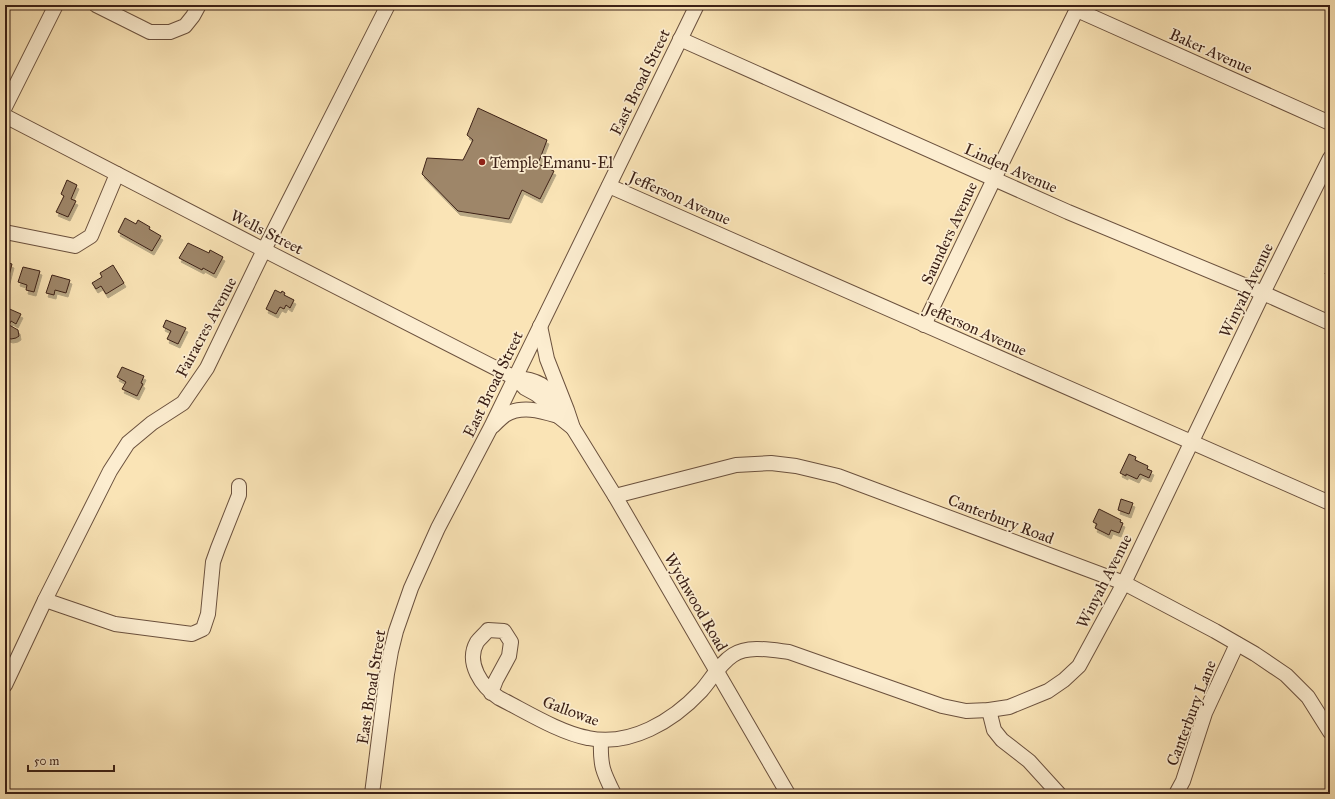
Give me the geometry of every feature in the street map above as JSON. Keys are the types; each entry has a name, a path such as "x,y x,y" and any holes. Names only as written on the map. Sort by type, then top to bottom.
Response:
{"street":[{"path":"5,107 56,5"},
{"path":"96,5 150,32 170,32 185,26 193,16 198,5"},
{"name":"Fairacres Avenue","path":"5,685 45,600 110,471 128,443 152,423 183,403 207,368 264,250 388,5"},
{"name":"East Broad Street","path":"372,794 391,651 403,609 411,588 438,528 491,427 697,5"},
{"name":"Baker Avenue","path":"1078,7 1330,123"},
{"name":"Saunders Avenue","path":"924,325 1078,7"},
{"name":"Linden Avenue","path":"680,39 1068,212 1263,293 1330,323"},
{"name":"Wells Street","path":"5,116 515,378"},
{"name":"Winyah Avenue","path":"717,671 733,655 746,650 769,649 789,652 942,706 966,711 1009,707 1048,691 1064,680 1079,666 1124,583 1263,293 1330,158"},
{"path":"5,232 75,246 91,236 118,174"},
{"name":"Jefferson Avenue","path":"609,186 1192,441 1330,503"},
{"name":"Wychwood Road","path":"540,326 547,359 563,413 615,496 788,794"},
{"name":"Wychwood Road","path":"515,378 525,388 563,413"},
{"name":"Wychwood Road","path":"491,427 505,415 525,409 563,413"},
{"name":"Canterbury Road","path":"615,496 736,465 771,463 796,466 838,476 1124,583 1215,631 1286,675 1308,697 1330,732"},
{"path":"45,600 115,624 192,634 203,629 208,614 214,562 218,548 238,500 239,486"},
{"name":"Canterbury Lane","path":"1176,794 1183,781 1205,713 1237,644"},
{"name":"Gallowae","path":"491,693 557,727 587,738 601,740 627,738 649,730 674,716 701,691 717,671"},
{"path":"989,710 994,730 1002,740 1028,760 1059,794"},
{"path":"601,740 601,758 604,773 614,794"}],"building":[{"name":"Temple Emanu-El","path":"478,108 547,140 538,164 554,171 540,199 522,190 509,219 458,211 422,174 427,158 463,160 473,140 467,135"},
{"path":"67,180 77,185 71,199 76,201 68,217 56,212 64,196 61,194"},
{"path":"125,218 136,224 138,220 161,236 152,251 118,232"},
{"path":"188,243 209,253 210,250 223,257 214,274 203,268 202,270 179,258"},
{"path":"5,262 12,264 7,283 5,283"},
{"path":"1330,262 1330,277 1325,274"},
{"path":"113,265 124,283 106,294 101,286 96,289 92,283 102,277 100,273"},
{"path":"23,267 40,271 34,292 26,290 27,285 18,282"},
{"path":"52,275 70,280 66,293 55,290 54,295 46,293"},
{"path":"275,290 281,293 282,291 285,293 284,295 294,300 290,308 286,305 284,309 280,307 276,314 266,309"},
{"path":"5,307 21,314 16,324 11,321 9,325 18,330 19,336 16,338 11,339 5,337"},
{"path":"166,320 186,328 178,344 167,339 171,331 163,327"},
{"path":"122,367 144,376 141,383 143,384 137,396 122,389 126,382 117,377"},
{"path":"1129,454 1136,457 1135,460 1148,466 1147,469 1152,471 1149,478 1140,474 1137,479 1120,473"},
{"path":"1121,499 1133,503 1129,514 1118,510"},
{"path":"1099,509 1121,520 1120,522 1123,523 1119,533 1111,530 1109,535 1095,528 1097,524 1093,522"}],"place":[{"name":"Temple Emanu-El","path":"482,162"}]}
